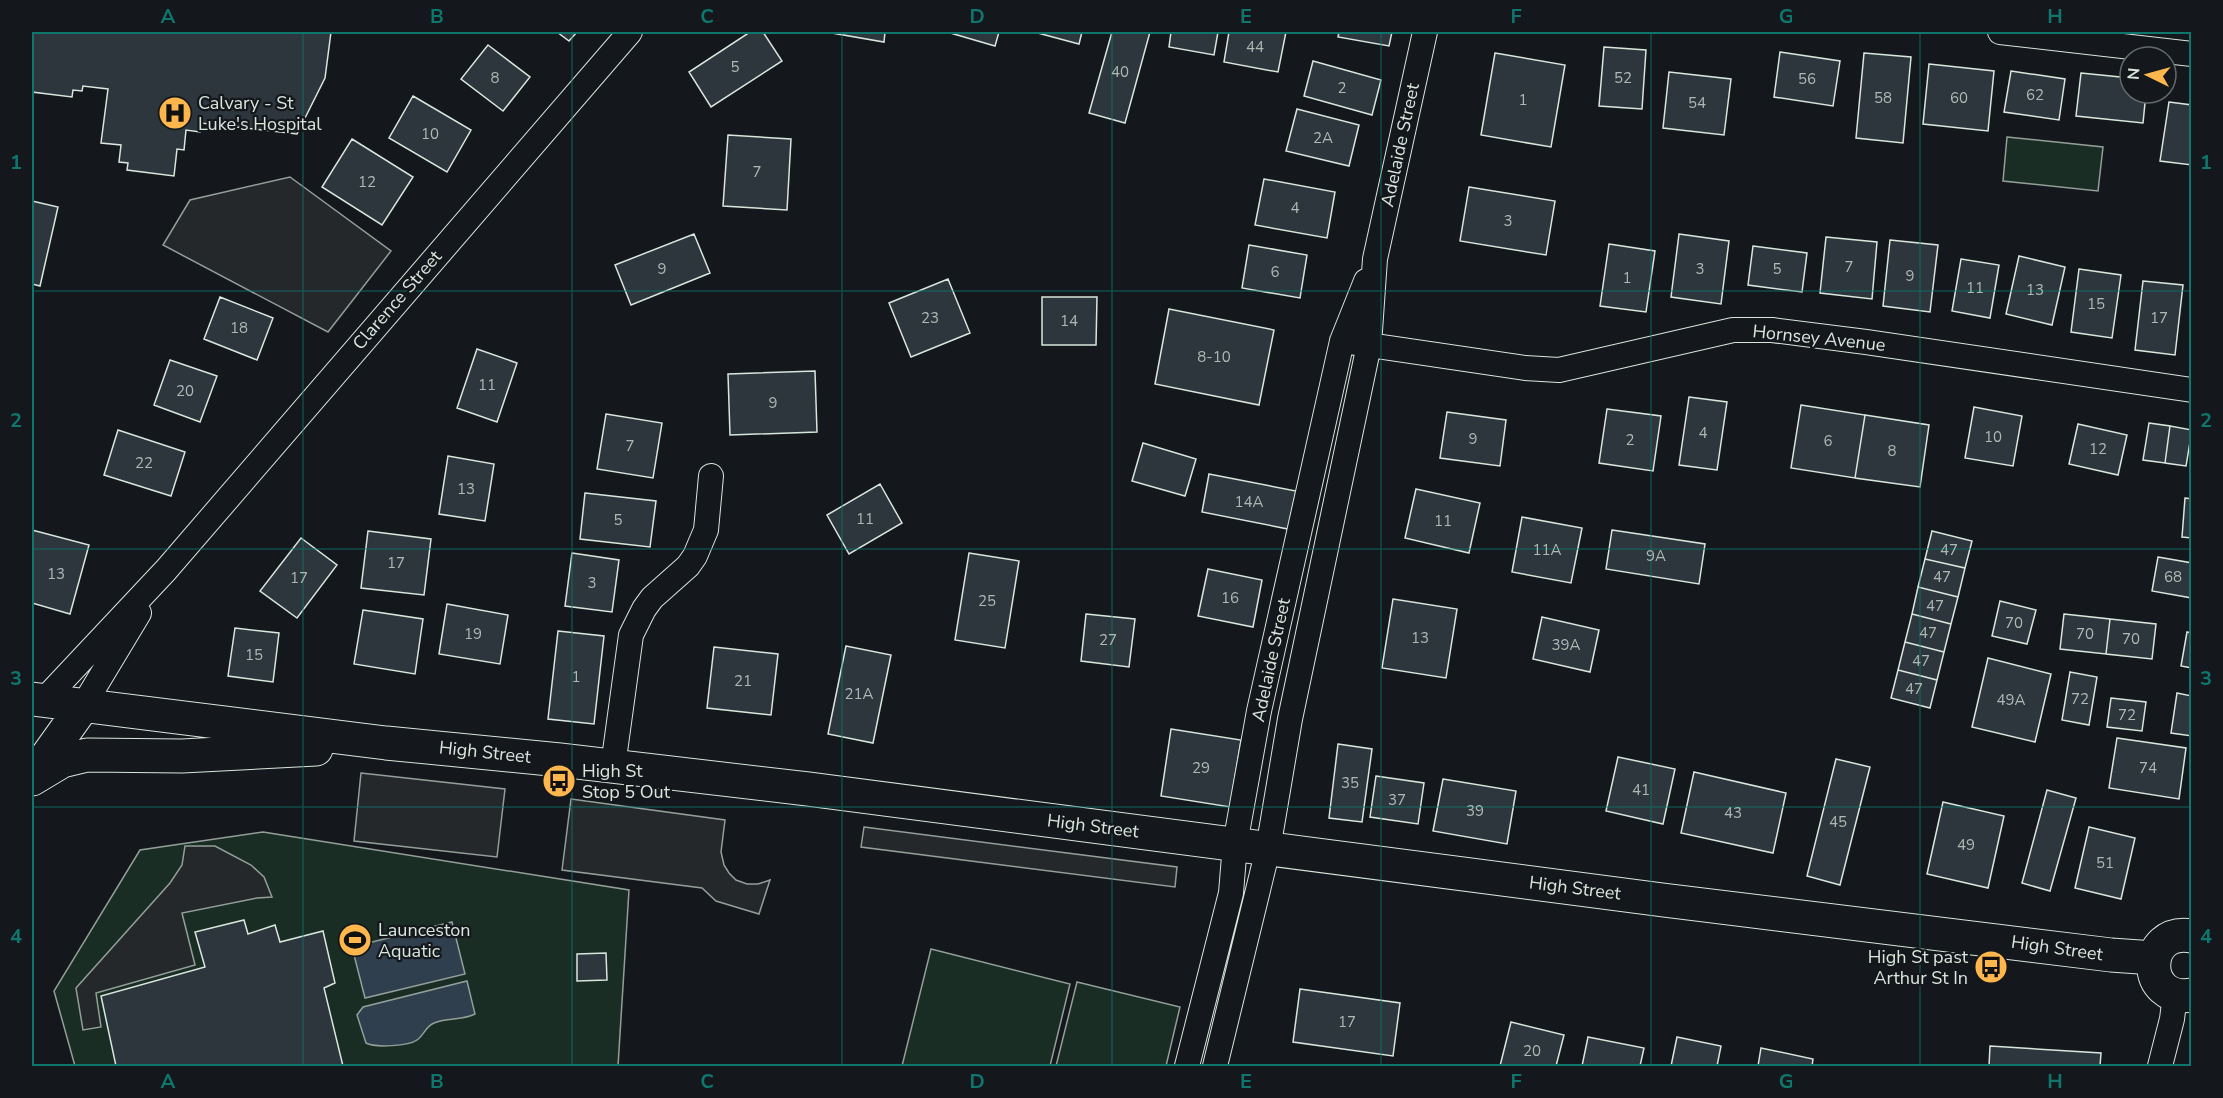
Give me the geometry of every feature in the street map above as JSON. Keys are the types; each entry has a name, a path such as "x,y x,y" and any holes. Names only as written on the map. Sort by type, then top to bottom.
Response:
{"main road":[{"name":"High Street","path":"35,706 83,706 386,743 613,766 1663,900 2111,955 2154,958"},
{"path":"32,778 83,706"},
{"path":"32,778 62,761 87,755 238,754 386,743"},
{"path":"2183,995 2160,985 2153,968 2154,958 2163,942 2171,937 2191,933"}],"street":[{"name":"Clarence Street","path":"35,706 166,570 630,32"},
{"name":"Adelaide Street","path":"1215,1066 1268,849 1290,719 1369,345 1375,259 1425,32"},
{"path":"2000,32 2192,54"},
{"name":"Adelaide Street","path":"1187,1066 1231,893 1235,844 1259,711 1342,341 1375,259"},
{"name":"Hornsey Avenue","path":"1342,341 1525,368 1559,369 1733,330 1772,330 1877,343 2192,390"},
{"path":"1324,421 1352,427"},
{"path":"613,766 631,635 635,624 652,598 695,556 706,530 711,476"},
{"path":"1307,499 1335,505"},
{"name":"Clarence Street","path":"83,706 166,570"},
{"path":"1286,592 1315,598"},
{"path":"1259,711 1290,719"},
{"path":"1231,893 1257,894"},
{"path":"2160,1066 2183,995"},
{"path":"1198,1021 1225,1026"}],"green space":[{"path":"2007,137 2103,147 2098,191 2003,181"},
{"name":"Launceston Aquatic","path":"263,832 629,890 618,1066 75,1066 54,991 140,850"},
{"path":"931,949 1070,984 1050,1066 902,1066"},
{"path":"1077,982 1180,1007 1166,1066 1056,1066"}],"shaded area":[{"path":"290,177 391,251 328,332 163,245 190,200"},
{"path":"361,773 505,789 497,857 354,841"},
{"path":"571,799 725,820 721,852 724,865 729,873 736,880 747,884 758,884 770,880 759,914 716,901 702,888 562,870"},
{"path":"864,827 1177,867 1175,887 861,847"},
{"path":"185,846 215,846 251,865 264,877 272,897 182,913 195,965 96,993 101,1027 83,1030 76,988 170,883 182,865"}],"water":[{"path":"452,922 465,974 365,998 352,947"},
{"path":"467,981 475,1014 434,1023 417,1040 407,1044 384,1046 366,1043 357,1015 363,1007"}],"building":[{"name":"Calvary - St Luke's Hospital","path":"32,32 331,32 325,78 297,134 201,123 200,132 186,130 184,150 177,149 174,176 127,170 128,163 119,162 121,145 101,143 108,89 83,86 82,91 73,90 72,97 32,92"},
{"path":"557,32 577,32 569,41"},
{"path":"750,32 763,32 782,61 711,107 689,72"},
{"path":"826,32 885,32 884,42"},
{"path":"947,32 999,32 995,46"},
{"path":"1034,32 1082,32 1079,44"},
{"path":"1112,32 1150,32 1125,123 1089,113"},
{"path":"1171,32 1218,32 1214,55 1169,47"},
{"path":"1229,32 1286,32 1278,72 1224,62"},
{"path":"1339,32 1392,32 1389,46 1338,37"},
{"path":"488,45 530,77 503,111 461,79"},
{"path":"1604,47 1646,50 1642,109 1599,106"},
{"path":"1780,52 1840,61 1833,106 1774,97"},
{"path":"1495,53 1565,65 1551,147 1481,135"},
{"path":"1864,53 1911,57 1903,143 1856,138"},
{"path":"1313,61 1381,80 1372,115 1304,96"},
{"path":"1929,64 1994,71 1988,131 1923,124"},
{"path":"2011,71 2065,79 2059,120 2004,112"},
{"path":"1669,72 1731,79 1724,135 1663,128"},
{"path":"2081,73 2118,77 2118,105 2145,105 2143,123 2076,116"},
{"path":"413,96 471,130 447,172 389,138"},
{"path":"2178,103 2192,105 2192,165 2160,161 2169,105"},
{"path":"1297,109 1359,125 1349,166 1286,151"},
{"path":"728,135 791,139 787,210 723,206"},
{"path":"352,139 413,177 382,225 322,187"},
{"path":"1264,179 1335,192 1327,238 1255,225"},
{"path":"1469,187 1555,201 1546,255 1460,241"},
{"path":"32,201 58,207 40,286 32,284"},
{"path":"694,234 710,273 631,305 615,265"},
{"path":"1679,234 1729,241 1721,304 1671,297"},
{"path":"1826,237 1877,242 1872,299 1820,293"},
{"path":"1890,240 1938,245 1930,312 1883,306"},
{"path":"1609,244 1655,251 1646,312 1600,306"},
{"path":"1249,245 1307,255 1300,298 1242,288"},
{"path":"1753,246 1807,253 1802,292 1748,285"},
{"path":"2019,256 2065,267 2052,325 2006,314"},
{"path":"1961,259 1999,265 1990,318 1952,311"},
{"path":"2079,269 2121,275 2112,338 2071,332"},
{"path":"948,279 970,333 911,357 889,303"},
{"path":"2143,281 2183,285 2175,355 2135,350"},
{"path":"220,297 273,318 257,360 204,339"},
{"path":"1042,297 1097,297 1096,345 1042,345"},
{"path":"1169,309 1274,330 1259,405 1155,384"},
{"path":"477,349 517,363 497,422 457,408"},
{"path":"170,360 217,376 200,422 154,405"},
{"path":"815,371 817,432 730,435 728,374"},
{"path":"1689,397 1727,402 1717,470 1679,465"},
{"path":"1801,405 1865,415 1855,478 1791,468"},
{"path":"1974,407 2022,416 2013,466 1965,458"},
{"path":"1607,409 1661,416 1653,471 1599,463"},
{"path":"1447,412 1506,420 1500,466 1440,458"},
{"path":"606,414 662,423 653,478 597,469"},
{"path":"1865,415 1929,425 1920,487 1855,478"},
{"path":"2149,423 2170,426 2165,463 2143,460"},
{"path":"2078,424 2127,435 2118,475 2069,464"},
{"path":"2170,426 2192,430 2186,466 2165,463"},
{"path":"118,430 185,452 171,496 104,475"},
{"path":"1143,443 1196,459 1185,496 1132,481"},
{"path":"448,456 494,464 485,521 439,514"},
{"path":"1209,474 1296,491 1288,529 1202,512"},
{"path":"880,484 902,523 849,554 827,515"},
{"path":"1416,489 1480,503 1469,553 1405,538"},
{"path":"585,493 656,501 650,547 580,539"},
{"path":"2185,498 2192,499 2192,538 2182,537"},
{"path":"1522,517 1582,528 1571,583 1512,572"},
{"path":"32,530 89,545 70,614 32,603"},
{"path":"1612,530 1705,544 1699,584 1606,569"},
{"path":"368,531 431,539 424,595 361,588"},
{"path":"1932,531 1972,541 1965,568 1925,559"},
{"path":"301,538 337,565 297,618 260,591"},
{"path":"572,553 619,560 612,612 565,606"},
{"path":"969,553 1019,561 1005,648 955,640"},
{"path":"2158,557 2192,563 2192,598 2152,591"},
{"path":"1925,559 1965,568 1958,597 1918,587"},
{"path":"1208,569 1262,580 1253,627 1198,616"},
{"path":"1918,587 1958,597 1951,624 1912,614"},
{"path":"1393,599 1457,609 1446,678 1382,668"},
{"path":"2000,601 2036,610 2027,644 1992,636"},
{"path":"447,604 508,615 500,664 439,654"},
{"path":"363,610 423,619 415,674 354,664"},
{"path":"1086,614 1135,619 1129,667 1081,661"},
{"path":"1912,614 1951,624 1944,652 1905,642"},
{"path":"2064,614 2110,619 2106,654 2060,649"},
{"path":"1542,617 1599,630 1590,672 1533,659"},
{"path":"2110,619 2156,624 2152,659 2106,654"},
{"path":"235,628 279,633 273,682 228,676"},
{"path":"558,631 604,636 594,724 548,719"},
{"path":"2187,632 2192,633 2192,668 2181,666"},
{"path":"1905,642 1944,652 1937,680 1898,670"},
{"path":"846,646 891,655 873,743 828,734"},
{"path":"714,647 778,654 771,715 707,708"},
{"path":"1988,658 2051,674 2035,742 1972,727"},
{"path":"1898,670 1937,680 1930,708 1891,698"},
{"path":"2070,672 2097,677 2089,725 2062,720"},
{"path":"2177,693 2192,696 2192,736 2171,733"},
{"path":"2111,698 2146,702 2142,731 2107,727"},
{"path":"1171,729 1241,740 1230,807 1161,796"},
{"path":"2117,738 2186,748 2179,799 2109,788"},
{"path":"1338,744 1372,749 1362,822 1329,818"},
{"path":"1618,757 1675,769 1663,824 1606,811"},
{"path":"1836,759 1870,767 1840,885 1807,876"},
{"path":"1694,772 1786,793 1773,853 1681,833"},
{"path":"1376,776 1424,783 1418,824 1370,817"},
{"path":"1443,779 1516,791 1507,844 1433,831"},
{"path":"2047,790 2076,798 2050,891 2022,883"},
{"path":"1943,802 2004,816 1988,888 1927,874"},
{"path":"2089,827 2135,838 2121,899 2075,888"},
{"path":"244,920 248,934 275,925 280,942 323,931 335,983 324,988 343,1066 116,1066 101,996 205,967 195,932"},
{"path":"606,953 607,980 577,981 577,954"},
{"path":"1300,989 1400,1003 1393,1056 1293,1042"},
{"path":"1511,1022 1564,1035 1556,1066 1500,1066"},
{"path":"1588,1037 1644,1048 1640,1066 1582,1066"},
{"path":"1677,1037 1721,1046 1717,1066 1671,1066"},
{"path":"1990,1046 2101,1053 2100,1066 1989,1066"},
{"path":"1761,1048 1813,1059 1812,1066 1758,1066"}],"place":[{"name":"Calvary - St Luke's Hospital","path":"175,113"},
{"name":"High St Stop 5 Out","path":"559,781"},
{"name":"Launceston Aquatic","path":"355,940"},
{"name":"High St past Arthur St In","path":"1991,967"}]}
